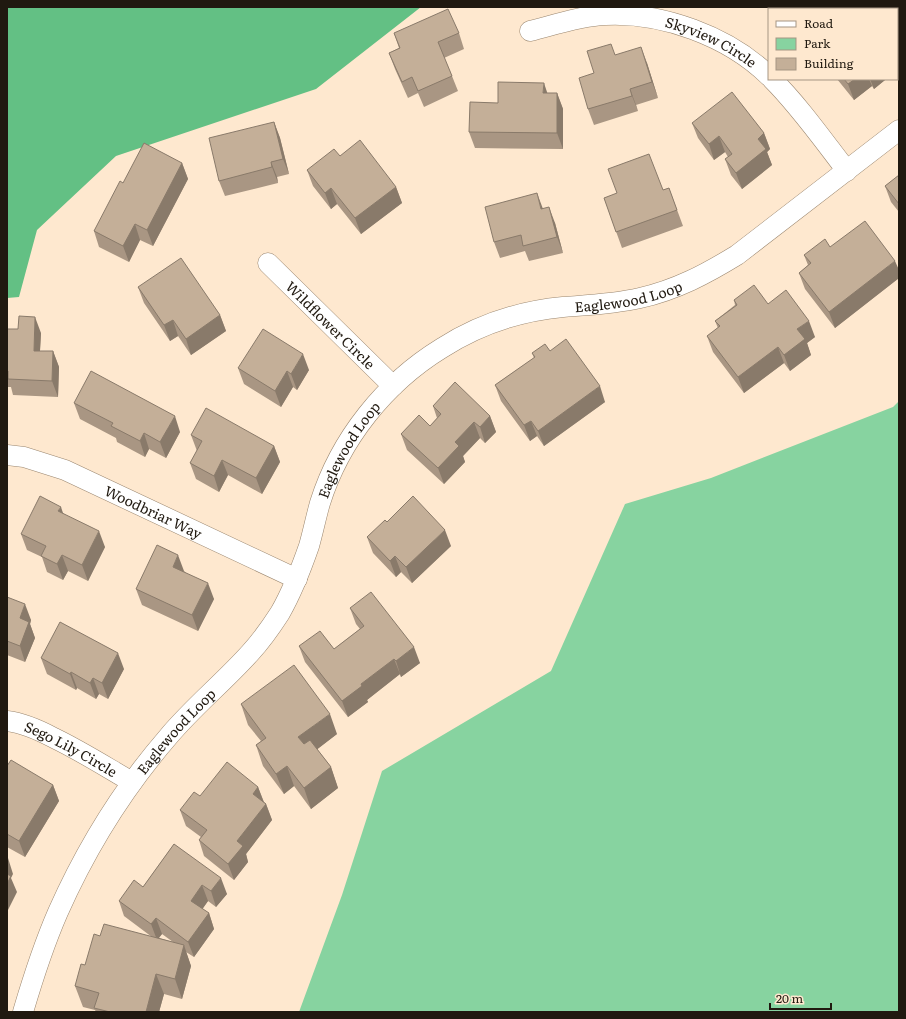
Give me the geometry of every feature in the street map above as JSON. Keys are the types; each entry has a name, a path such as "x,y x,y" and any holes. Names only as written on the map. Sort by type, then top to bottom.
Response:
{"street":[{"name":"Skyview Circle","path":"530,32 580,19 604,15 628,15 654,19 680,25 705,34 727,45 768,75"},
{"name":"Skyview Circle","path":"773,80 796,105 846,171"},
{"name":"Eaglewood Loop","path":"23,1012 33,977 58,913 97,836 132,782 167,738 187,716 252,652 268,632 297,579 309,546 320,502 329,478 339,458 352,435 372,408 393,386 418,364 442,348 483,326 503,319 544,310 615,303 642,298 695,280 737,255 899,130"},
{"name":"Wildflower Circle","path":"268,263 393,386"},
{"name":"Woodbriar Way","path":"7,456 24,457 65,470 297,579"},
{"name":"Sego Lily Circle","path":"7,721 33,727 132,782"}],"green space":[{"path":"7,7 421,7 316,89 116,156 37,230 19,297 7,298"},
{"path":"899,401 899,1012 299,1012 342,895 382,771 551,671 625,504 711,478 893,407"}],"building":[{"path":"448,9 459,33 438,42 452,76 418,91 412,77 402,82 389,53 400,48 394,33"},
{"path":"611,44 615,55 641,47 652,82 630,89 632,96 588,109 579,78 594,73 587,51"},
{"path":"845,80 854,80 848,84"},
{"path":"498,82 544,83 543,93 557,93 557,133 469,132 470,102 498,103"},
{"path":"732,92 764,133 758,139 766,149 736,173 725,159 732,154 719,136 709,144 692,123"},
{"path":"274,122 283,159 271,162 272,167 219,181 209,138"},
{"path":"360,140 396,187 355,218 331,188 325,193 307,170 334,149 340,156"},
{"path":"144,143 182,163 147,230 135,224 123,246 94,231 120,181 123,183"},
{"path":"649,154 663,190 669,188 677,210 616,232 604,198 617,193 608,169"},
{"path":"899,175 899,204 885,186"},
{"path":"537,193 541,209 549,207 557,237 523,246 521,235 494,242 485,207"},
{"path":"865,221 895,261 829,312 799,273 811,263 804,255 825,239 830,247"},
{"path":"181,258 220,315 186,339 173,320 164,325 138,287"},
{"path":"754,285 768,304 786,290 809,321 797,329 805,339 784,355 778,347 738,377 707,336 720,326 715,321 737,305 734,300"},
{"path":"19,316 35,317 34,351 53,351 52,381 8,379 7,329 18,329"},
{"path":"263,329 303,354 291,374 287,371 275,391 238,368"},
{"path":"566,339 600,386 538,431 531,421 524,425 495,385 535,357 532,353 545,344 550,351"},
{"path":"91,371 175,416 160,442 144,433 140,441 111,426 113,423 74,403"},
{"path":"455,382 490,416 480,427 474,422 455,442 459,446 438,468 401,434 419,415 430,426 441,414 433,406"},
{"path":"206,408 274,446 256,478 222,460 214,476 190,463 202,441 191,435"},
{"path":"40,496 61,507 58,511 99,531 82,565 62,555 57,564 41,556 46,546 21,534"},
{"path":"413,496 445,530 406,567 395,556 390,561 367,537 385,520 387,522"},
{"path":"157,545 178,555 173,567 208,583 192,615 136,589"},
{"path":"371,592 414,647 396,661 394,659 361,684 362,686 342,701 299,646 320,631 334,649 364,626 350,608"},
{"path":"7,597 25,604 20,618 29,622 20,646 7,641"},
{"path":"60,622 118,653 102,683 93,678 90,683 41,658"},
{"path":"294,665 330,714 298,737 304,744 310,740 331,767 304,788 287,766 276,774 256,745 266,738 241,704"},
{"path":"11,760 53,785 19,841 7,834 7,766"},
{"path":"227,762 258,787 253,794 266,804 237,841 243,846 228,864 199,840 207,830 180,810 194,792 200,796"},
{"path":"174,844 221,878 211,891 202,885 191,901 209,913 188,942 156,918 151,924 119,901 134,880 143,887"},
{"path":"7,874 11,876 7,884"},
{"path":"104,924 184,945 175,979 156,974 146,1012 110,1012 94,1008 99,993 75,986 81,964 85,965 94,934 100,936"}]}
